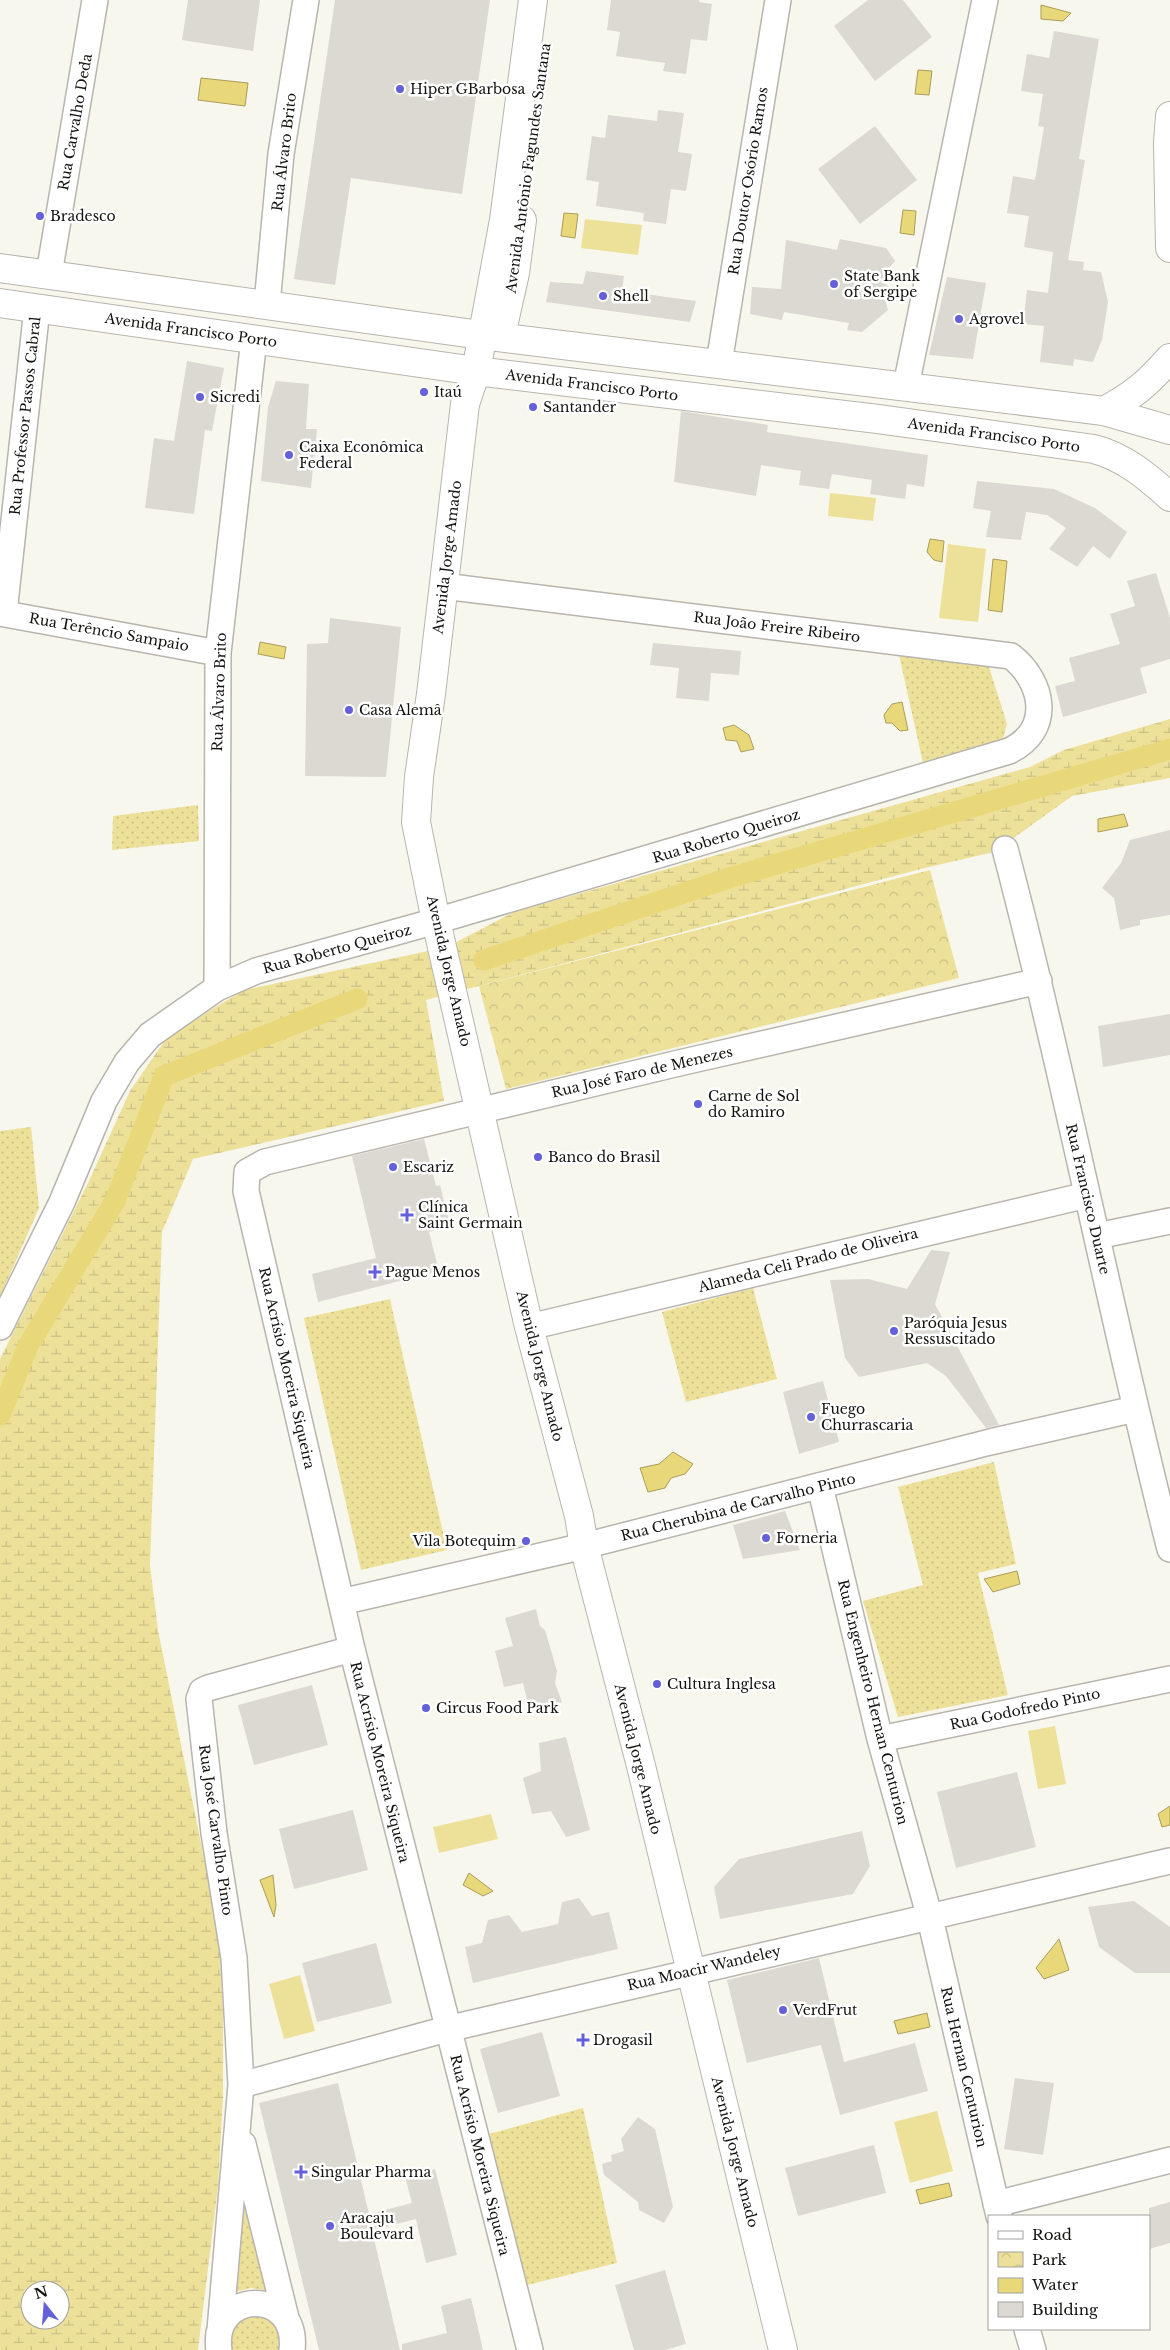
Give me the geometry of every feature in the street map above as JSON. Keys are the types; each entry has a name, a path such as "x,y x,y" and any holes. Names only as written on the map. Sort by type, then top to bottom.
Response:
{"street":[{"name":"Rua Carvalho Deda","path":"49,274 96,0"},
{"name":"Rua Álvaro Brito","path":"267,304 282,154 306,0"},
{"name":"Avenida Antônio Fagundes Santana","path":"491,336 488,313 505,212 533,0"},
{"name":"Avenida Antônio Fagundes Santana","path":"491,336 515,272 552,0"},
{"name":"Rua Doutor Osório Ramos","path":"719,363 778,0"},
{"path":"906,386 985,0"},
{"path":"1170,116 1168,143 1170,248"},
{"path":"0,268 491,336 1104,411 1170,430"},
{"name":"Avenida Francisco Porto","path":"0,304 476,371 868,418 1094,448 1127,462 1170,497"},
{"name":"Rua Professor Passos Cabral","path":"2,613 37,308"},
{"name":"Avenida Jorge Amado","path":"491,336 476,371 465,404 431,694 419,777 416,822 436,921 529,1327 579,1516 584,1546 783,2350"},
{"name":"Rua Álvaro Brito","path":"217,988 218,653 254,339"},
{"path":"1104,411 1147,385 1170,358"},
{"name":"Rua João Freire Ribeiro","path":"443,586 1011,656 1022,665 1038,693 1040,714 1035,728 1024,742"},
{"name":"Rua Terêncio Sampaio","path":"2,613 218,653"},
{"name":"Rua Roberto Queiroz","path":"0,1327 62,1202 104,1101 126,1062 150,1034 217,988 256,971 436,921 994,756 1009,751 1024,742"},
{"name":"Rua Francisco Duarte","path":"1004,849 1039,980 1135,1409 1170,1549"},
{"name":"Rua José Faro de Menezes","path":"248,1172 265,1162 1039,980"},
{"name":"Rua Acrísio Moreira Siqueira","path":"248,1172 246,1191 352,1649 530,2350"},
{"name":"Alameda Celi Prado de Oliveira","path":"529,1327 1086,1195"},
{"path":"1097,1236 1170,1221"},
{"name":"Rua Cherubina de Carvalho Pinto","path":"341,1602 584,1546 990,1442 1135,1409"},
{"name":"Rua Engenheiro Hernan Centurion","path":"820,1486 880,1739 930,1918"},
{"name":"Rua José Carvalho Pinto","path":"220,2340 241,2085 234,1958 214,1833 199,1699 202,1691 208,1688 352,1649"},
{"name":"Rua Godofredo Pinto","path":"880,1739 1170,1679"},
{"name":"Rua Moacir Wandeley","path":"241,2085 448,2029 690,1971 930,1918 1170,1861"},
{"name":"Rua Hernan Centurion","path":"930,1918 998,2210"},
{"name":"Rua José Carvalho Pinto","path":"239,2125 286,2318 292,2328 292,2350"},
{"path":"998,2210 1170,2160"},
{"path":"220,2340 225,2319 233,2310 244,2305 256,2302 268,2304 286,2318"},
{"path":"1027,2330 1033,2350"}],"green space":[{"path":"585,219 642,225 638,255 581,248"},
{"path":"830,493 876,498 873,521 828,516"},
{"path":"948,544 986,549 978,622 939,618"},
{"path":"899,655 989,667 1007,724 1003,739 923,763"},
{"path":"1170,719 1170,778 1072,796 994,852 925,868 426,1000 444,1101 193,1159 162,1232 150,1565 158,1630 218,1928 223,2012 223,2098 218,2187 198,2350 0,2350 0,1359 88,1183 130,1091 168,1036 244,990 447,947 514,912 1030,767 1064,750"},
{"path":"198,805 199,841 112,850 113,816"},
{"path":"930,870 959,978 506,1089 479,986"},
{"path":"31,1127 39,1208 0,1297 0,1131"},
{"path":"753,1288 777,1379 686,1402 662,1312"},
{"path":"390,1299 447,1550 361,1570 304,1318"},
{"path":"994,1462 1016,1564 978,1573 1008,1695 898,1717 863,1601 923,1585 898,1487"},
{"path":"1055,1726 1066,1784 1038,1789 1028,1731"},
{"path":"491,1814 498,1839 439,1853 433,1827"},
{"path":"300,1975 315,2031 284,2039 269,1984"},
{"path":"583,2108 617,2263 527,2285 489,2134"},
{"path":"937,2111 953,2171 910,2183 894,2122"},
{"path":"244,2194 271,2291 251,2288 230,2293"},
{"path":"255,2310 279,2323 281,2350 229,2350 231,2322"}],"water":[{"path":"1041,5 1071,13 1063,21 1041,19"},
{"path":"918,70 932,71 929,95 915,94"},
{"path":"201,78 248,83 245,106 198,100"},
{"path":"903,210 916,211 914,235 900,233"},
{"path":"564,213 578,214 575,238 561,236"},
{"path":"930,539 944,541 942,562 934,560 927,552"},
{"path":"993,559 1007,561 1002,612 988,610"},
{"path":"260,642 286,647 284,659 258,654"},
{"path":"902,702 908,730 900,731 892,723 886,723 884,715 892,704"},
{"path":"734,725 749,735 754,749 741,752 737,741 726,740 723,728"},
{"path":"1124,814 1128,826 1098,832 1098,819"},
{"path":"673,1452 693,1464 685,1474 671,1478 665,1488 648,1492 640,1468 659,1464"},
{"path":"1017,1571 1020,1584 993,1592 984,1579"},
{"path":"1170,1806 1170,1825 1162,1827 1158,1814"},
{"path":"469,1873 493,1891 483,1896 463,1885"},
{"path":"273,1875 276,1905 274,1917 260,1880"},
{"path":"1059,1939 1069,1970 1044,1979 1036,1968"},
{"path":"927,2013 930,2027 898,2034 894,2021"},
{"path":"949,2183 952,2196 920,2204 916,2190"}],"building":[{"path":"188,0 260,0 253,51 182,40"},
{"name":"Hiper GBarbosa","path":"335,0 490,0 462,194 351,178 335,285 294,279"},
{"path":"611,0 699,0 699,2 712,4 707,41 691,39 686,74 663,71 665,63 616,56 620,32 607,30"},
{"path":"868,0 903,0 932,37 875,81 834,26"},
{"path":"1054,31 1099,39 1079,159 1085,160 1068,260 1084,262 1083,270 1101,272 1108,302 1102,340 1093,362 1074,359 1073,366 1040,362 1044,326 1023,324 1027,290 1048,293 1053,252 1024,247 1029,216 1007,213 1013,176 1035,180 1044,127 1038,126 1043,94 1021,91 1027,54 1049,58"},
{"path":"658,110 684,113 678,152 692,154 686,191 671,189 666,224 643,221 644,213 596,206 599,182 586,180 592,136 605,138 608,115 657,121"},
{"path":"875,126 917,180 860,224 818,169"},
{"name":"State Bank of Sergipe","path":"840,239 886,248 895,261 889,268 897,274 883,281 893,292 885,299 888,310 862,332 847,330 849,323 784,312 782,320 750,314 752,287 781,289 786,240 837,250"},
{"name":"Shell","path":"586,271 624,276 622,291 696,301 690,322 546,302 550,282 583,284"},
{"name":"Agrovel","path":"947,277 986,283 973,359 929,355"},
{"path":"187,361 224,368 212,431 205,430 194,514 145,508 154,438 174,441"},
{"name":"Caixa Econômica Federal","path":"276,381 309,384 306,429 317,429 311,488 261,481 268,407"},
{"path":"681,411 768,425 767,432 928,455 924,487 907,484 905,499 870,494 872,480 832,474 829,489 799,485 801,471 761,465 756,496 674,482"},
{"path":"977,481 1054,489 1095,508 1127,532 1110,559 1093,546 1077,567 1049,549 1066,528 1047,515 1026,512 1021,540 986,537 991,511 973,508"},
{"path":"1156,573 1170,618 1170,659 1140,668 1147,693 1063,717 1055,686 1075,681 1069,658 1120,644 1110,614 1135,606 1127,581"},
{"name":"Casa Alemâ","path":"330,618 401,627 386,777 305,776 307,644 328,643"},
{"path":"653,643 741,651 739,675 711,673 709,701 676,698 679,668 650,665"},
{"path":"1170,830 1170,915 1140,920 1140,925 1120,930 1114,898 1102,888 1121,863 1130,840"},
{"path":"1170,1014 1170,1055 1103,1067 1098,1026"},
{"path":"424,1139 436,1186 440,1185 450,1226 429,1232 439,1271 318,1302 312,1274 376,1258 352,1156"},
{"name":"Paróquia Jesus Ressuscitado","path":"931,1250 950,1252 935,1304 999,1425 986,1428 946,1376 927,1363 859,1377 845,1358 830,1280 868,1279 907,1289"},
{"name":"Fuego Churrascaria","path":"823,1381 839,1442 799,1454 783,1392"},
{"name":"Forneria","path":"785,1511 800,1550 743,1559 733,1525"},
{"path":"536,1609 540,1626 545,1630 557,1671 555,1683 562,1702 530,1712 523,1683 504,1687 495,1651 513,1646 505,1618"},
{"path":"312,1685 328,1745 254,1765 238,1705"},
{"path":"566,1737 590,1830 566,1837 551,1811 532,1814 523,1778 541,1771 539,1743"},
{"path":"1017,1772 1036,1847 956,1868 937,1792"},
{"path":"353,1810 368,1870 294,1889 279,1829"},
{"path":"862,1831 870,1866 853,1894 720,1919 714,1887 739,1859"},
{"path":"579,1898 592,1916 609,1912 618,1949 473,1983 465,1947 482,1943 488,1920 509,1915 522,1932 558,1924 562,1902"},
{"path":"1134,1901 1170,1927 1170,1973 1135,1973 1099,1947 1088,1907"},
{"path":"376,1943 392,2003 317,2022 302,1963"},
{"name":"VerdFrut","path":"819,1958 844,2062 915,2043 928,2091 840,2115 821,2045 747,2063 727,1980"},
{"path":"542,2032 560,2096 498,2113 480,2049"},
{"path":"1015,2078 1054,2083 1043,2155 1004,2149"},
{"name":"Aracaju Boulevard","path":"338,2083 369,2214 412,2203 405,2177 435,2169 457,2255 426,2263 416,2219 372,2230 400,2350 319,2350 259,2103"},
{"path":"638,2117 655,2129 673,2207 664,2223 639,2210 638,2202 604,2175 602,2164 612,2161 611,2155 624,2151 621,2139"},
{"path":"874,2145 886,2193 798,2216 785,2168"},
{"path":"1170,2202 1170,2243 1150,2249 1149,2208"},
{"path":"665,2270 686,2344 665,2350 634,2350 615,2285"},
{"path":"471,2298 483,2350 402,2350 402,2344 447,2333 441,2306"}],"waterway":[{"path":"484,960 729,878 1170,749"},
{"path":"0,1415 28,1346 115,1201 164,1076 357,999"}],"place":[{"name":"Hiper GBarbosa","path":"400,89"},
{"name":"Bradesco","path":"40,216"},
{"name":"State Bank of Sergipe","path":"834,284"},
{"name":"Shell","path":"603,296"},
{"name":"Agrovel","path":"959,319"},
{"name":"Itaú","path":"424,392"},
{"name":"Sicredi","path":"200,397"},
{"name":"Santander","path":"533,407"},
{"name":"Caixa Econômica Federal","path":"289,455"},
{"name":"Casa Alemâ","path":"349,710"},
{"name":"Carne de Sol do Ramiro","path":"698,1104"},
{"name":"Banco do Brasil","path":"538,1157"},
{"name":"Escariz","path":"393,1167"},
{"name":"Clínica Saint Germain","path":"407,1215"},
{"name":"Pague Menos","path":"375,1272"},
{"name":"Paróquia Jesus Ressuscitado","path":"894,1331"},
{"name":"Fuego Churrascaria","path":"811,1417"},
{"name":"Forneria","path":"766,1538"},
{"name":"Vila Botequim","path":"526,1541"},
{"name":"Cultura Inglesa","path":"657,1684"},
{"name":"Circus Food Park","path":"426,1708"},
{"name":"VerdFrut","path":"783,2010"},
{"name":"Drogasil","path":"583,2040"},
{"name":"Singular Pharma","path":"301,2172"},
{"name":"Aracaju Boulevard","path":"330,2226"}]}
